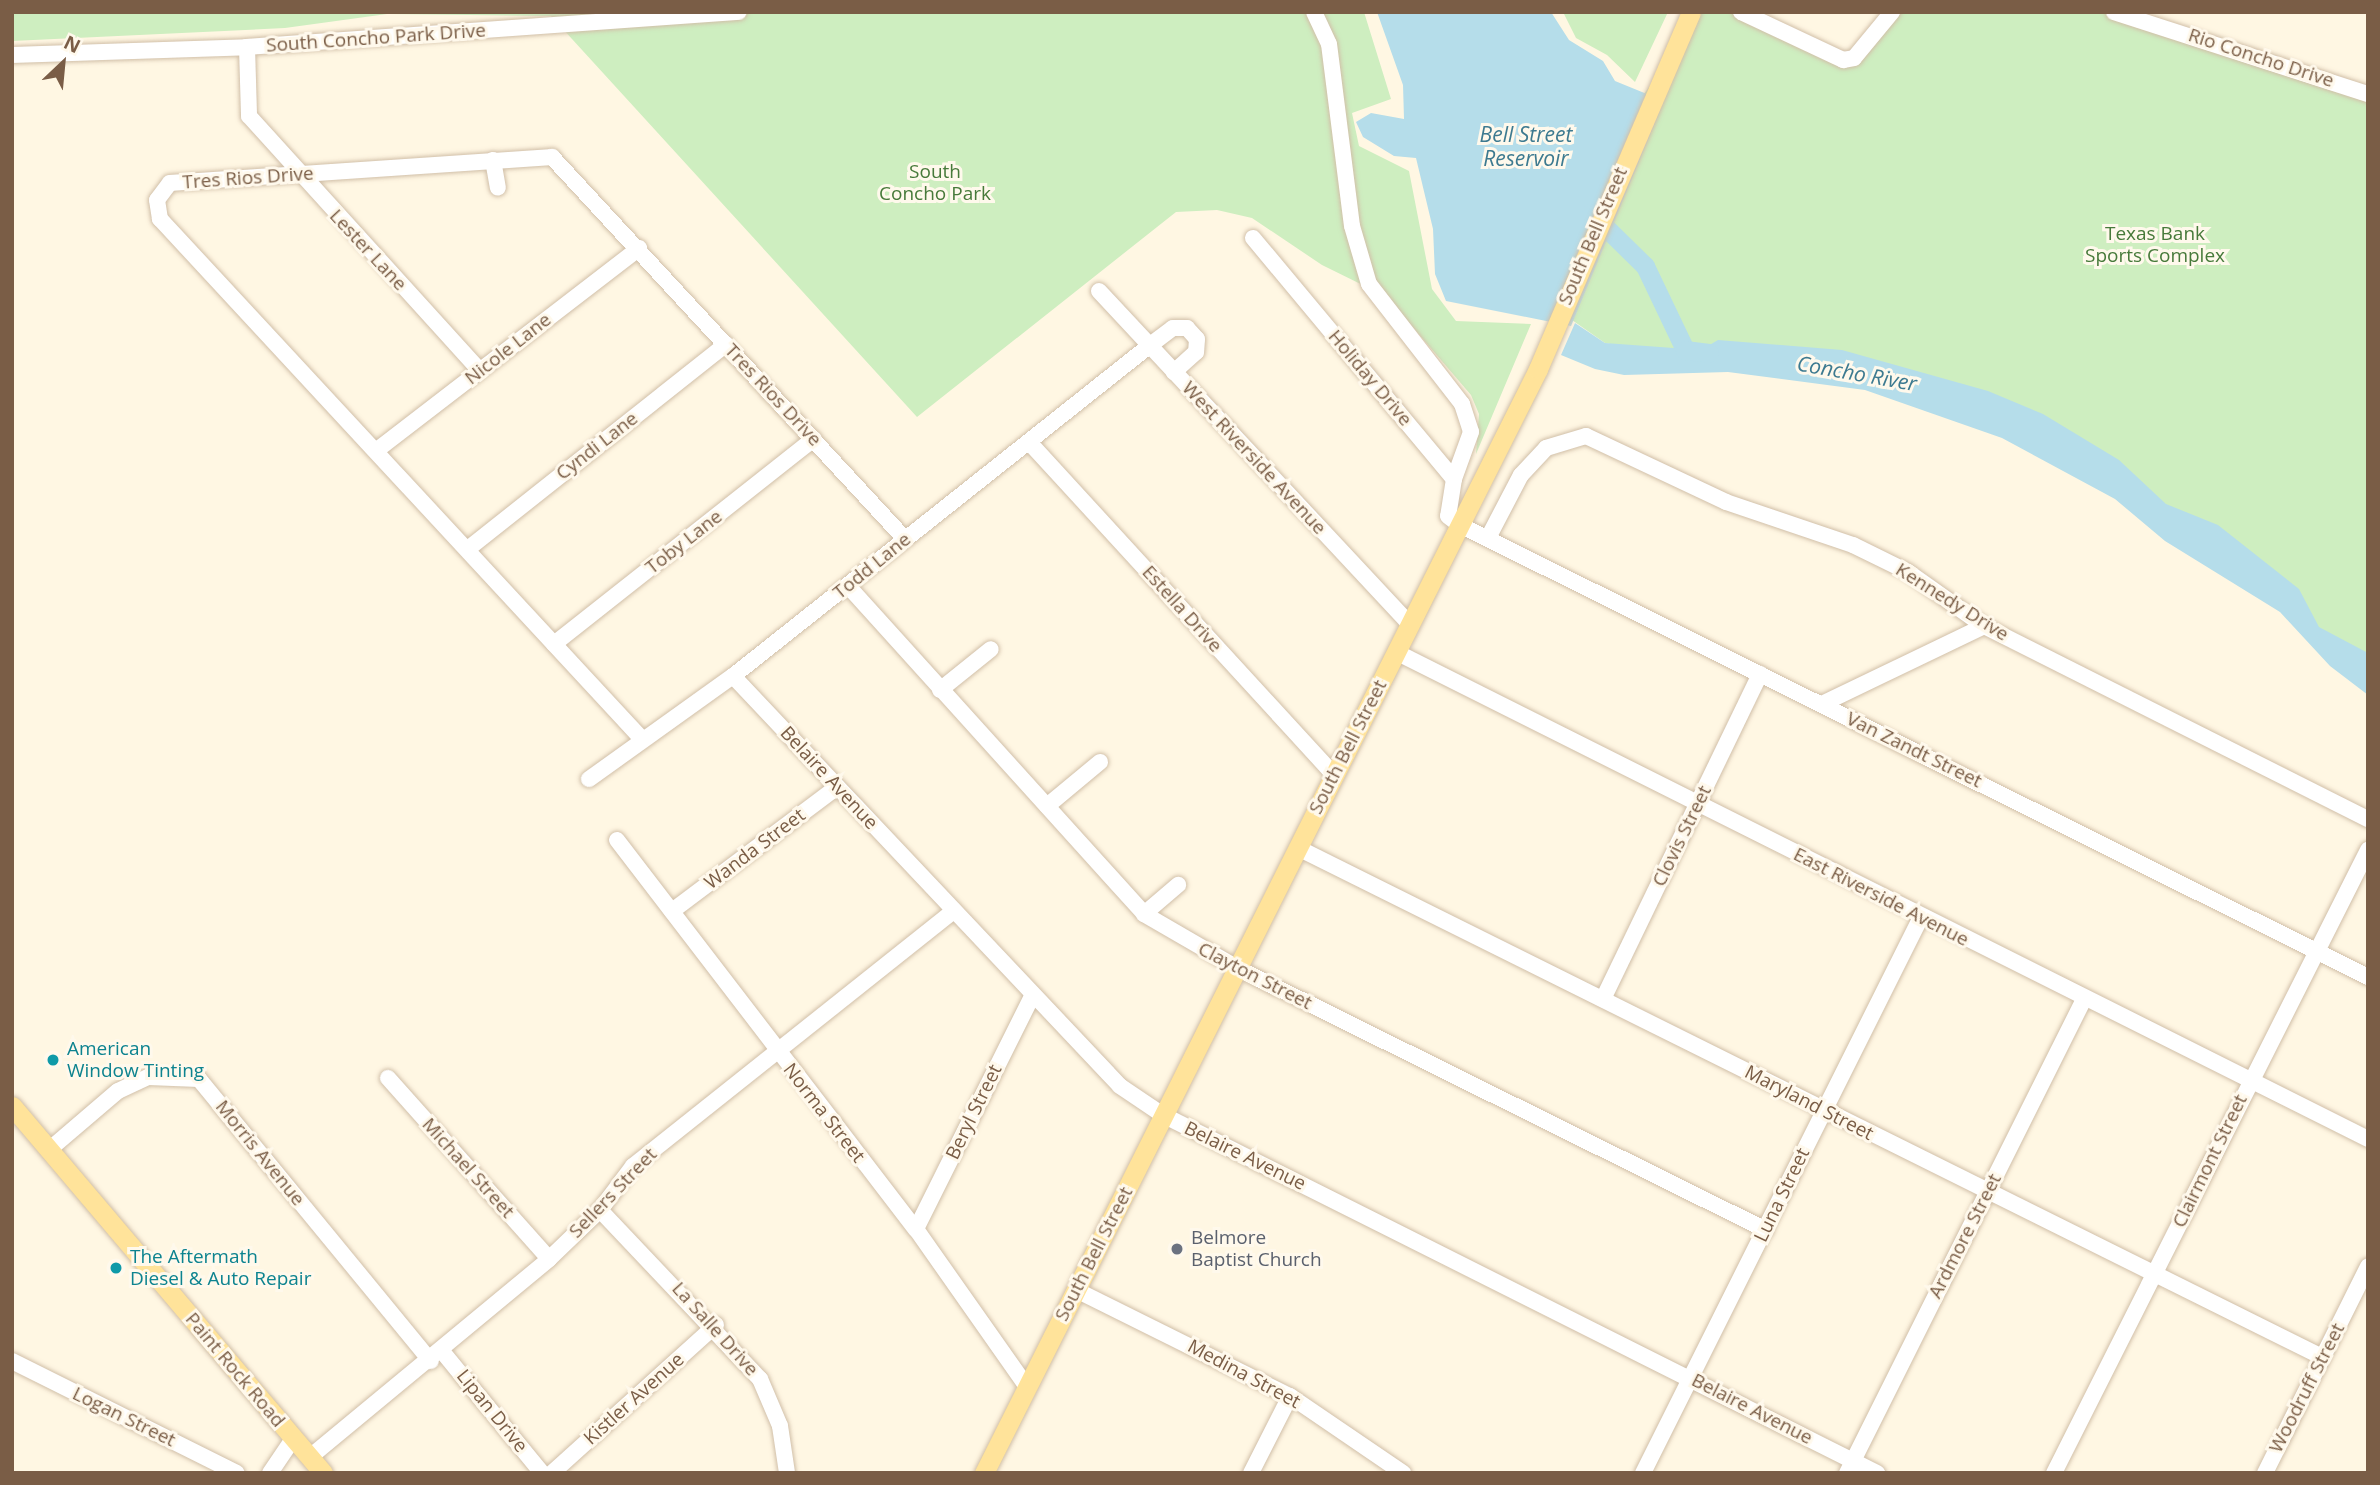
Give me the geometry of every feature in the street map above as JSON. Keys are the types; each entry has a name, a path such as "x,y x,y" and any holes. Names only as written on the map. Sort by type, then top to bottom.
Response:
{"main road":[{"name":"South Bell Street","path":"984,1473 1538,369 1661,71 1691,12"},
{"name":"Paint Rock Road","path":"12,1106 22,1127 50,1149 323,1473"}],"street":[{"name":"South Concho Park Drive","path":"12,55 247,47 738,12"},
{"path":"1314,12 1329,44 1352,226 1369,284 1462,404 1471,432 1454,479 1448,516 1460,525"},
{"path":"1741,12 1843,60 1854,58 1892,12"},
{"name":"Rio Concho Drive","path":"2114,12 2368,94"},
{"name":"Lester Lane","path":"247,47 249,116 298,174 480,371"},
{"name":"Tres Rios Drive","path":"641,738 469,548 160,219 157,200 170,183 552,157 639,248 905,539"},
{"path":"493,160 498,188"},
{"name":"Holiday Drive","path":"1253,238 1454,479"},
{"name":"Nicole Lane","path":"377,450 639,248"},
{"name":"West Riverside Avenue","path":"1099,291 1410,624"},
{"name":"Todd Lane","path":"589,779 641,738 733,676 1149,346 1173,328 1187,328 1197,339 1196,352 1174,372"},
{"name":"Cyndi Lane","path":"469,548 726,344"},
{"name":"Kennedy Drive","path":"1488,538 1521,475 1546,448 1586,436 1726,502 1864,551 1908,572 1984,626 2368,819"},
{"name":"Toby Lane","path":"554,644 814,439"},
{"name":"Estella Drive","path":"1029,442 1334,775"},
{"name":"Van Zandt Street","path":"1460,525 2368,976"},
{"name":"Clayton Street","path":"848,586 1144,914 1237,968 1766,1230"},
{"path":"1822,704 1984,626"},
{"path":"940,691 991,649"},
{"name":"East Riverside Avenue","path":"1396,652 2368,1139"},
{"name":"Clovis Street","path":"1603,999 1760,674"},
{"name":"Belaire Avenue","path":"733,676 1032,996 1120,1086 1163,1115 1690,1378 1850,1467 1877,1473"},
{"path":"1046,806 1100,762"},
{"name":"Wanda Street","path":"672,911 837,788"},
{"name":"Norma Street","path":"617,840 775,1051 916,1229 1027,1387"},
{"name":"Maryland Street","path":"1298,848 2322,1357"},
{"name":"Clairmont Street","path":"2054,1473 2368,850"},
{"path":"1144,914 1178,885"},
{"name":"Sellers Street","path":"310,1457 436,1356 548,1259 600,1210 634,1166 954,911"},
{"name":"Luna Street","path":"1643,1473 1921,917"},
{"name":"Beryl Street","path":"916,1229 1032,996"},
{"name":"Ardmore Street","path":"1850,1467 2084,999"},
{"name":"Morris Avenue","path":"50,1149 138,1082 176,1075 199,1079 436,1356"},
{"name":"Michael Street","path":"388,1077 548,1259"},
{"name":"La Salle Drive","path":"600,1210 716,1325 760,1379 780,1426 787,1473"},
{"name":"Woodruff Street","path":"2264,1473 2368,1266"},
{"name":"Medina Street","path":"1076,1290 1290,1396 1403,1473"},
{"name":"Kistler Avenue","path":"552,1473 716,1325"},
{"name":"Lipan Drive","path":"436,1356 542,1473"},
{"name":"Logan Street","path":"12,1361 237,1473"},
{"path":"1251,1473 1290,1396"},
{"path":"270,1473 293,1439"}],"green space":[{"name":"South Concho Park","path":"12,12 1364,12 1391,99 1352,113 1359,146 1409,171 1432,289 1456,321 1531,324 1476,454 1479,414 1471,395 1387,297 1322,265 1252,218 1217,210 1176,212 917,417 551,16 387,14 285,28 12,41"},
{"path":"1563,12 1668,12 1635,82 1607,55 1576,38"},
{"name":"Texas Bank Sports Complex","path":"1691,12 1741,12 1843,60 1892,12 2114,12 2368,94 2368,679 2036,419 1605,343 1549,304 1635,106 1661,71"}],"water":[{"name":"Bell Street Reservoir","path":"1377,12 1551,12 1569,40 1603,61 1615,81 1664,101 1571,326 1446,301 1435,274 1433,229 1416,158 1394,156 1363,137 1356,122 1371,113 1404,119 1403,85"},
{"path":"1575,323 1605,343 1701,350 1718,340 1842,350 1988,391 2043,414 2119,460 2166,504 2218,525 2299,589 2319,627 2368,653 2368,695 2330,666 2280,612 2165,541 2115,499 2002,438 1865,390 1728,372 1624,375 1595,369 1561,355"}],"waterway":[{"name":"Concho River","path":"1591,213 1645,266 1685,350 1709,353"}],"place":[{"name":"American Window Tinting","path":"53,1060"},
{"name":"Belmore Baptist Church","path":"1177,1249"},
{"name":"The Aftermath Diesel & Auto Repair","path":"116,1268"}]}
